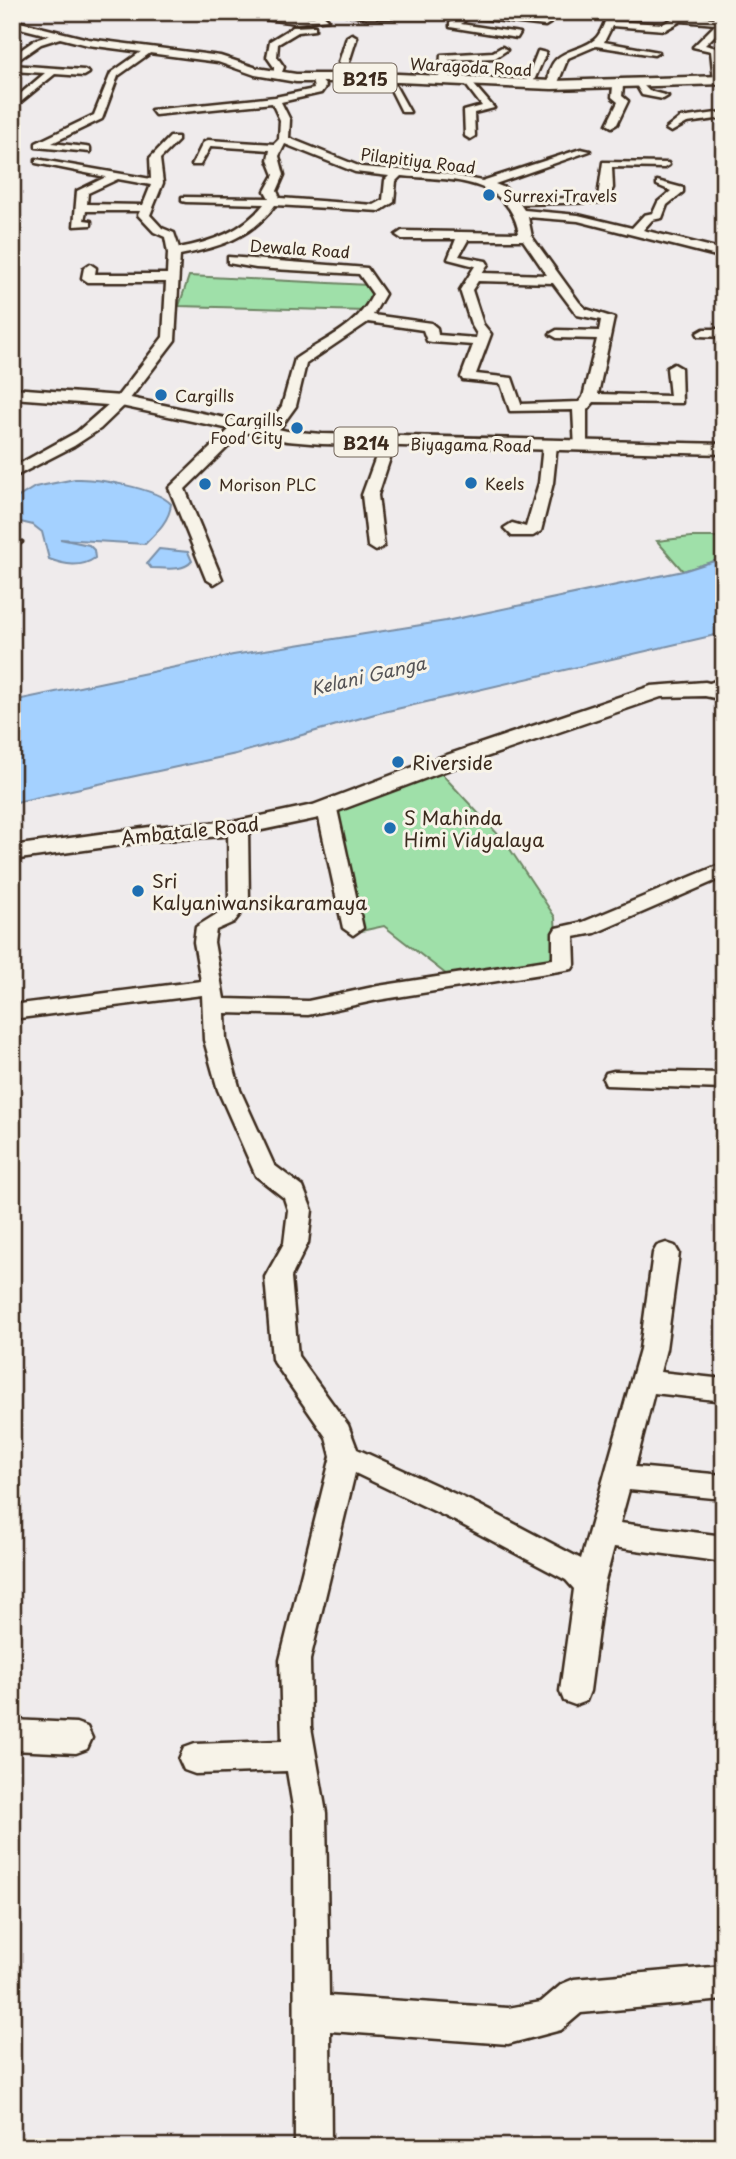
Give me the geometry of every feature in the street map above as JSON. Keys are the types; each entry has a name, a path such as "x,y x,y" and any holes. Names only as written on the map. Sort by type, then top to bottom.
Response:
{"main road":[{"name":"Waragoda Road","path":"12,23 57,36 148,51 220,59 255,71 317,79 387,78 527,85 618,86 721,80"},
{"name":"Biyagama Road","path":"12,393 120,401 313,439 388,443 724,449"},
{"name":"Ambatale Road","path":"12,853 150,834 238,828 327,809 437,766 645,695 682,688 717,688"}],"street":[{"path":"212,12 259,14 297,20 324,19 314,12"},
{"path":"341,12 379,16 471,13 545,23"},
{"path":"595,43 614,12"},
{"path":"471,13 453,25 517,35"},
{"path":"608,23 665,27 682,15 723,22"},
{"path":"721,80 719,49 698,47 723,22"},
{"path":"277,75 279,67 272,57 273,43 296,29 320,28"},
{"path":"21,37 39,31"},
{"path":"12,61 38,42 57,36"},
{"path":"348,79 344,62 352,37"},
{"path":"444,80 444,58 495,55 503,46 486,41 471,56"},
{"path":"552,85 556,68 567,52 595,43 654,52"},
{"path":"86,150 40,145 98,117 114,75 148,51"},
{"path":"527,85 541,53"},
{"path":"12,68 84,73"},
{"path":"12,106 53,71"},
{"path":"387,78 406,110"},
{"path":"155,112 275,100 318,91 321,86 317,79"},
{"path":"468,81 489,108 470,111 470,136"},
{"path":"638,85 646,93 663,96"},
{"path":"612,124 623,101 617,97 618,86"},
{"path":"174,253 229,238 262,219 275,197 271,191 279,175 272,159 280,143 285,120 275,100"},
{"path":"671,130 684,120 724,115"},
{"path":"12,474 39,456 84,437 120,401 170,337 174,253 170,235 158,230 146,218 146,208 157,183 155,158 178,139 154,136"},
{"path":"196,163 208,143 280,143"},
{"name":"Pilapitiya Road","path":"280,143 353,169 440,176 484,184 501,190 517,207 578,218 724,254"},
{"path":"484,184 585,151"},
{"path":"40,161 157,183"},
{"path":"580,446 585,402 608,318 582,312 526,237 517,207 602,200 607,188 607,164 664,165"},
{"path":"186,200 273,201 376,209 388,202 390,180 398,173"},
{"path":"87,223 78,224 84,189 116,176"},
{"path":"635,232 648,217 659,216 662,204 678,190 661,183"},
{"path":"80,207 146,208"},
{"path":"402,235 526,237"},
{"path":"464,236 454,259 481,262 466,290 477,324 484,334 468,377 507,381 515,408 585,402 676,400 674,368"},
{"name":"Dewala Road","path":"232,260 363,271 379,294 363,318 337,342 300,362 289,406 270,432"},
{"path":"90,268 88,278 173,278"},
{"path":"475,276 555,279"},
{"path":"363,318 426,326 431,328 432,338 482,342"},
{"path":"704,333 724,333"},
{"path":"557,334 604,335"},
{"path":"214,579 177,488 242,425"},
{"path":"376,546 370,495 388,443"},
{"path":"512,528 518,533 533,531 546,483 550,445"},
{"path":"327,809 353,928"},
{"path":"238,828 239,903 227,917 206,927 205,934 213,996 215,1040 229,1090 264,1170 294,1193 300,1210 296,1243 278,1277 285,1359 338,1433 345,1456 295,1660 295,1727 310,1813 314,2012 313,2147"},
{"path":"12,1012 213,996 308,1008 378,993 564,964 562,933 588,928 724,869"},
{"path":"614,1079 724,1081"},
{"path":"575,1691 589,1585 653,1349 666,1253"},
{"path":"645,1381 724,1390"},
{"path":"345,1456 467,1513 576,1571 589,1585"},
{"path":"619,1477 724,1487"},
{"path":"604,1533 724,1549"},
{"path":"12,1735 76,1738"},
{"path":"195,1759 300,1755"},
{"path":"314,2012 508,2026 549,2018 574,1996 724,1983"}],"green space":[{"path":"189,276 368,285 374,295 365,311 179,306"},
{"path":"724,537 724,558 683,571 657,541"},
{"path":"440,772 506,843 555,917 557,958 447,975 384,926 361,931 338,812"}],"water":[{"path":"75,479 111,482 153,493 171,504 170,510 162,526 145,544 60,539 89,545 94,550 95,558 84,563 61,563 49,559 42,532 33,525 12,520 12,501 35,487"},
{"path":"159,549 188,552 192,561 184,567 151,568 147,563"},
{"name":"Kelani Ganga","path":"724,558 724,633 375,714 236,754 12,803 12,701 233,655 446,621 683,571"}],"place":[{"name":"Surrexi Travels","path":"489,195"},
{"name":"Cargills","path":"161,395"},
{"name":"Cargills Food City","path":"297,428"},
{"name":"Keels","path":"471,483"},
{"name":"Morison PLC","path":"205,484"},
{"name":"Riverside","path":"398,762"},
{"name":"S Mahinda Himi Vidyalaya","path":"390,828"},
{"name":"Sri Kalyaniwansikaramaya","path":"138,891"}]}
